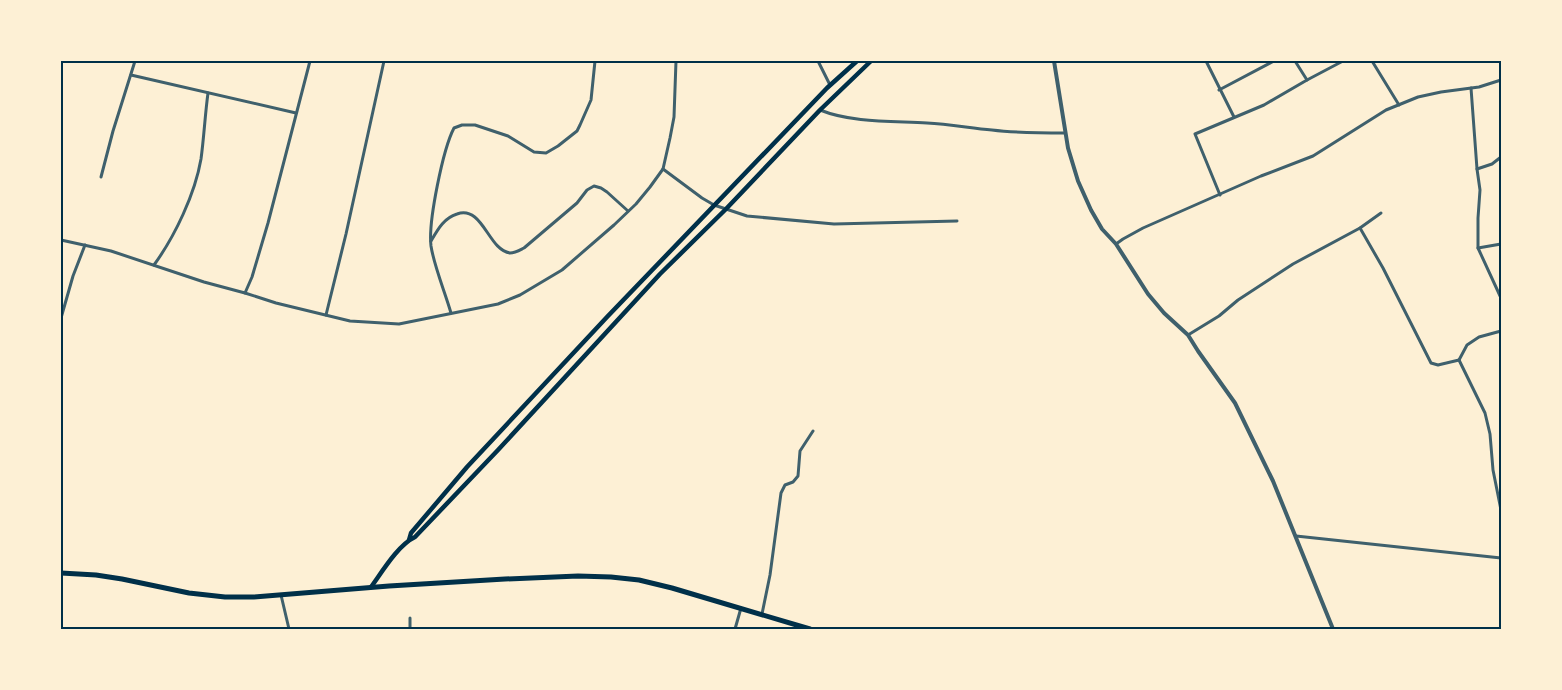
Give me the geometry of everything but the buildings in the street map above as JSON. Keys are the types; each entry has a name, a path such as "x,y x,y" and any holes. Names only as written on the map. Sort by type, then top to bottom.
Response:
{"main road":[{"path":"409,540 410,533 467,467 659,262 830,85 857,61"},
{"path":"371,588 409,540 415,537 498,450 660,274 726,209 820,110 871,61"},
{"path":"61,573 122,579 208,596 244,597 505,578 611,577 639,580 810,629"}],"street":[{"path":"100,177 136,61"},
{"path":"245,293 252,277 268,223 310,61"},
{"path":"326,315 384,61"},
{"path":"451,313 431,241 432,219 438,185 454,128 462,125 475,125 508,136 534,152 546,153 577,131 591,100 595,61"},
{"path":"61,240 111,251 204,282 276,303 350,321 399,324 498,304 537,285 562,270 628,212 650,187 663,169 674,117 676,61"},
{"path":"818,61 830,85"},
{"path":"1054,61 1065,133 1072,164 1091,210 1102,229 1116,244 1148,294 1164,313 1188,335 1235,402 1296,536 1333,629"},
{"path":"1206,61 1234,117"},
{"path":"1219,90 1274,61"},
{"path":"1295,61 1307,80"},
{"path":"1220,195 1196,134 1264,105 1343,61"},
{"path":"1372,61 1399,105"},
{"path":"132,75 297,113"},
{"path":"1116,244 1143,228 1261,176 1314,156 1386,110 1418,97 1479,87 1501,80"},
{"path":"1471,88 1480,190 1478,248 1501,298"},
{"path":"154,265 164,252 184,211 197,177 208,93"},
{"path":"820,110 832,115 892,122 926,123 1039,133 1065,133"},
{"path":"1477,169 1492,164 1501,157"},
{"path":"663,169 714,205 747,216 817,223 957,221"},
{"path":"431,241 440,226 447,219 466,212 478,221 504,251 510,253 517,252 577,203 587,190 594,186 607,192 628,212"},
{"path":"1188,335 1219,316 1238,300 1293,264 1360,228 1382,213"},
{"path":"1360,228 1432,362 1438,365 1459,360 1467,345 1479,337 1501,331"},
{"path":"1478,248 1501,244"},
{"path":"61,318 73,276 85,245"},
{"path":"1459,360 1485,413 1490,434 1493,470 1501,510"},
{"path":"762,614 770,575 780,493 785,485 793,482 798,476 800,451 813,431"},
{"path":"1296,536 1501,558"},
{"path":"280,595 289,629"},
{"path":"735,629 741,608"},
{"path":"410,618 410,629"}]}
